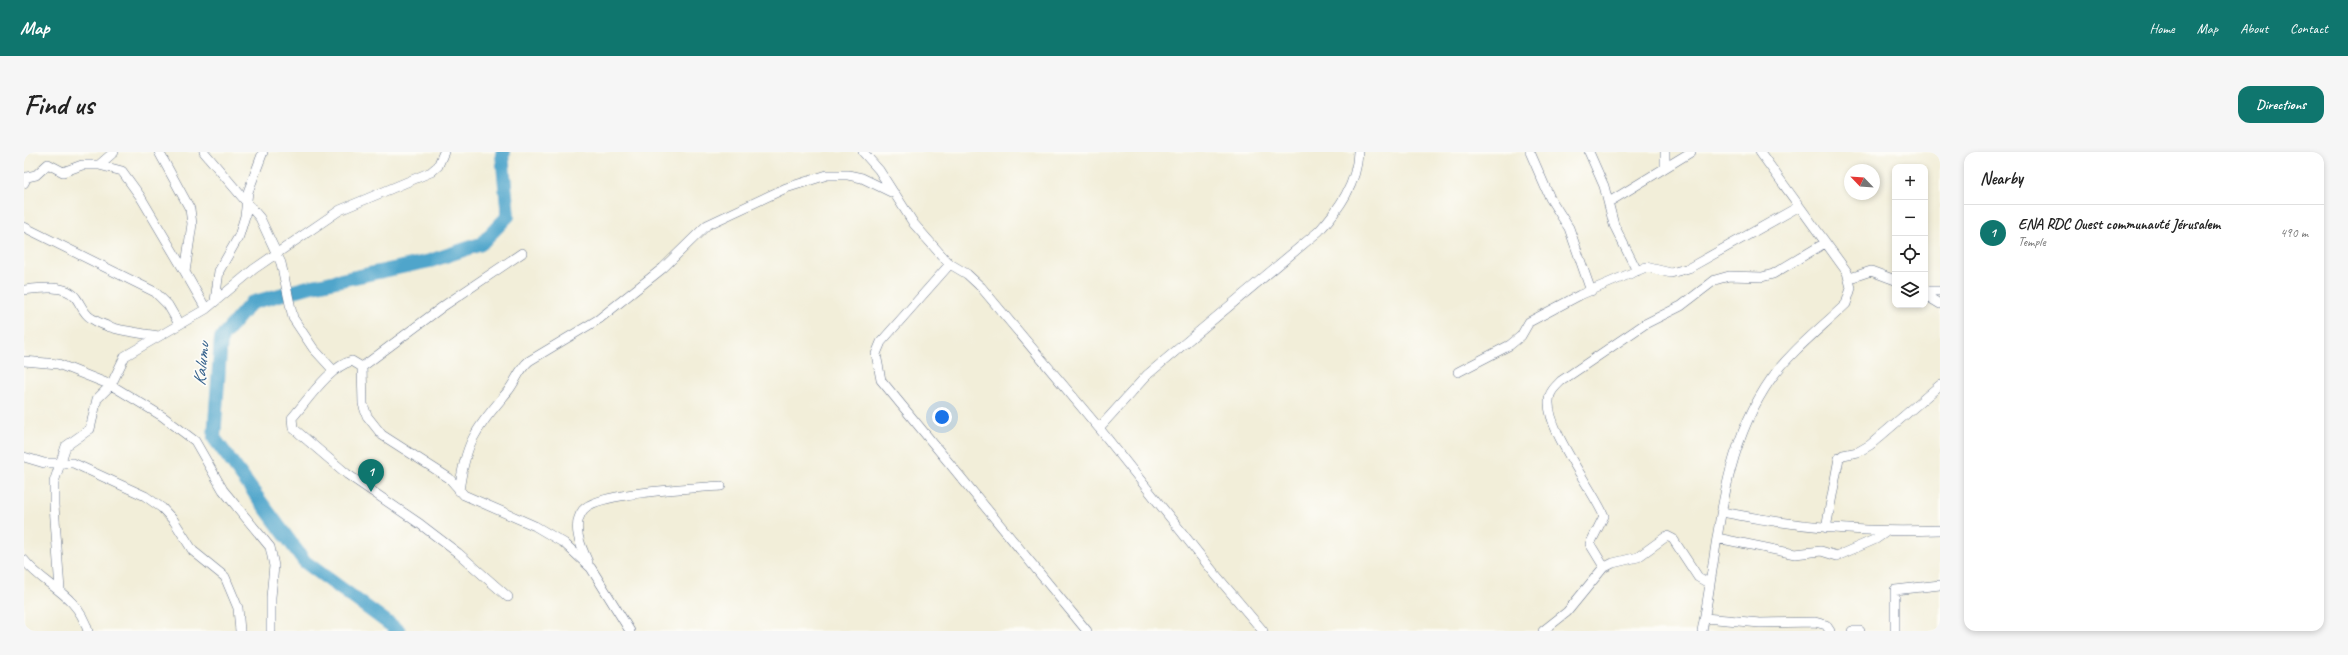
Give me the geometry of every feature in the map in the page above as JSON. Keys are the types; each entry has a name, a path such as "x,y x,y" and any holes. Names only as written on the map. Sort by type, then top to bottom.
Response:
{"street":[{"path":"99,165 114,152"},
{"path":"159,152 187,202 192,216 185,272"},
{"path":"204,152 260,218 285,277 296,325 334,371"},
{"path":"215,301 219,271 239,236 245,216 246,200 263,152"},
{"path":"60,590 53,497 54,482 68,443 90,429 97,399 112,385 125,356 206,308 276,253 344,207 431,172 438,166 444,152"},
{"path":"863,152 879,170 914,224 950,264 967,274 981,286 1099,428 1206,563 1263,631"},
{"path":"1099,428 1147,376 1319,231 1341,206 1358,163 1358,152"},
{"path":"1541,152 1531,154 1550,198 1569,228 1591,291"},
{"path":"1589,152 1599,172 1609,202 1614,225 1637,271"},
{"path":"1665,152 1665,167"},
{"path":"1609,202 1691,152"},
{"path":"1702,631 1727,483 1747,420 1772,378 1794,354 1846,304 1851,288 1850,278 1760,152"},
{"path":"24,182 28,177 36,176 48,164 63,172 82,165 99,165 118,168 127,176 206,308"},
{"path":"459,491 464,456 473,436 489,412 509,390 525,365 599,319 663,268 707,224 786,188 827,175 848,175 862,178 895,194"},
{"path":"1458,372 1518,340 1529,322 1591,291 1637,271 1651,267 1665,273 1677,273 1798,207"},
{"path":"24,227 155,292 168,305 179,324"},
{"path":"1604,567 1590,544 1604,516 1552,424 1549,405 1552,392 1566,378 1645,324 1681,306 1715,280 1722,277 1762,277 1773,274 1825,243"},
{"path":"362,366 445,305 522,253"},
{"path":"950,264 881,342 876,354 881,380 1087,631"},
{"path":"1850,278 1871,271 1892,279"},
{"path":"24,290 54,288 64,291 74,296 87,316 94,320 121,330 158,336"},
{"path":"1928,291 1940,291"},
{"path":"1928,297 1940,304"},
{"path":"24,361 58,364 112,385 162,416 195,441 223,490 268,544 274,566 271,597 271,631"},
{"path":"362,366 352,361 334,371 292,418 293,428 346,474 420,524 458,553 508,597"},
{"path":"362,366 363,404 374,426 382,435 398,447 449,478 464,495 553,535 591,568"},
{"path":"1826,528 1839,458 1842,455 1858,452 1870,445 1940,385"},
{"path":"24,456 44,463 73,463 145,496 172,518 193,551 225,577 238,608 240,631"},
{"path":"630,631 591,568 580,545 578,526 583,510 589,505 599,501 631,495 721,486"},
{"path":"1722,512 1772,522 1826,528 1886,532 1940,530"},
{"path":"1717,538 1795,554 1821,551 1837,556 1876,539 1886,532"},
{"path":"1543,631 1567,612 1604,567 1638,557 1664,537 1670,536 1698,577 1710,584"},
{"path":"24,560 60,590 83,616 88,631"},
{"path":"1895,631 1895,590 1940,585"},
{"path":"1705,618 1760,627 1815,622 1826,625 1830,631"},
{"path":"1852,631 1860,631"}],"waterway":[{"name":"Kalumu","path":"399,631 305,562 214,438 221,338 251,303 308,287 430,261 481,244 508,216 502,154 504,152"}],"place":[{"name":"ENA RDC Ouest communauté Jérusalem","path":"371,492"}]}
